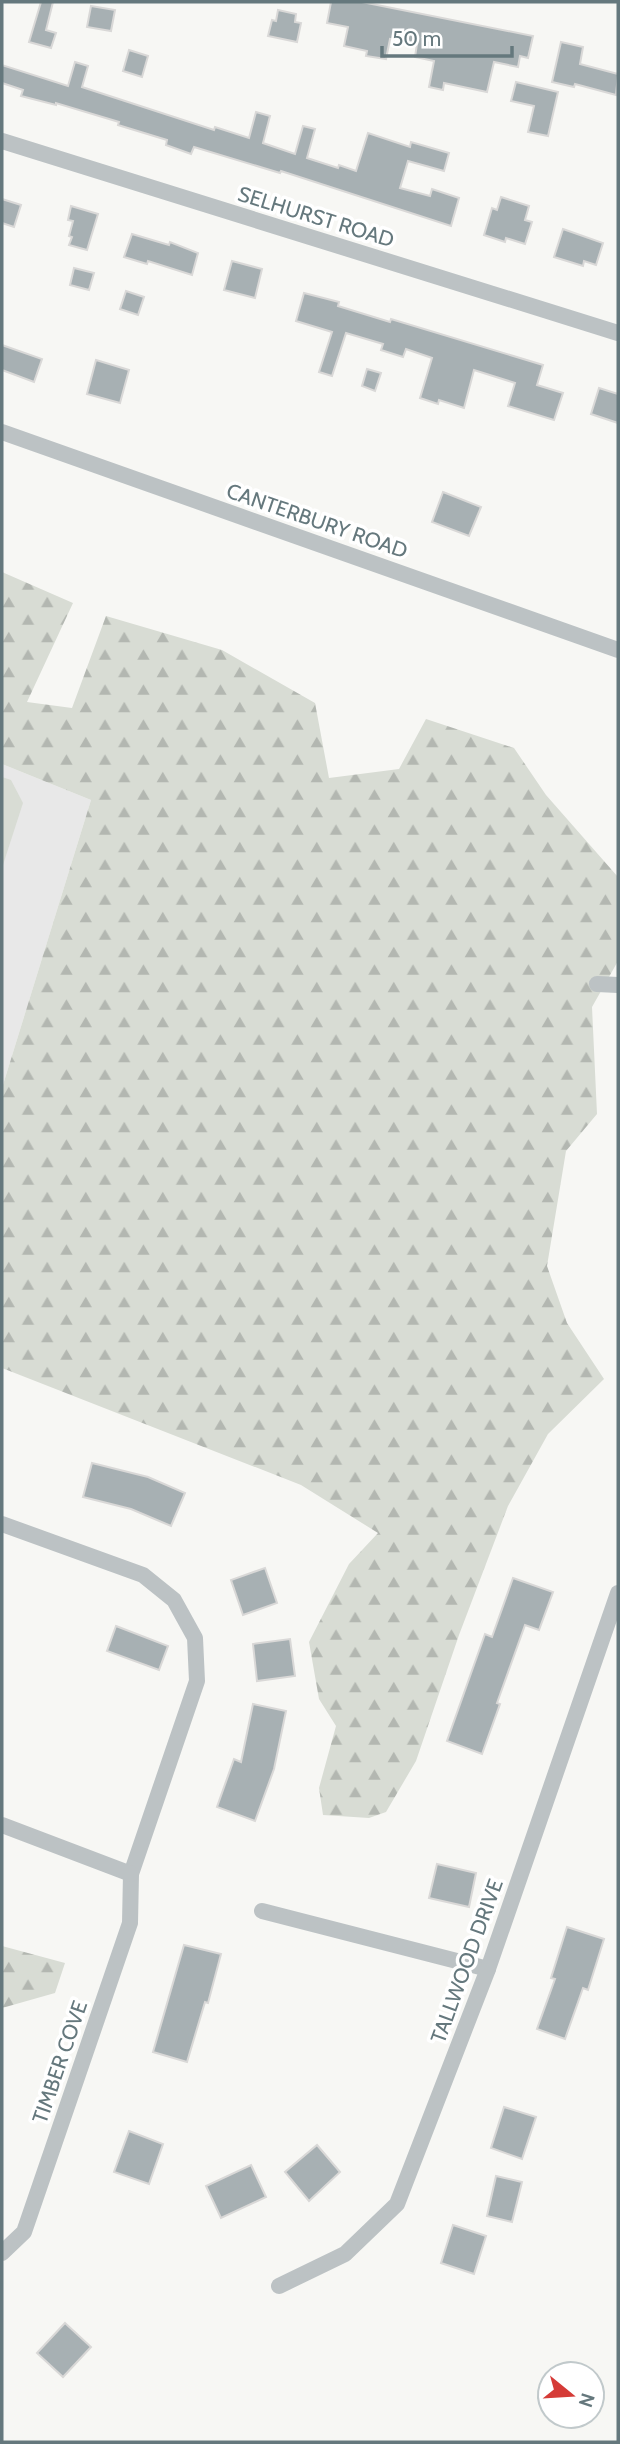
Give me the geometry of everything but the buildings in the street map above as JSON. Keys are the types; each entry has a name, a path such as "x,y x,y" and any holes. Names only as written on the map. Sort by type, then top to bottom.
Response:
{"street":[{"name":"SELHURST ROAD","path":"2,141 618,334"},
{"name":"CANTERBURY ROAD","path":"2,432 618,650"},
{"path":"597,984 618,985"},
{"name":"TIMBER COVE","path":"2,1524 143,1575 174,1600 195,1638 197,1681 131,1874 130,1923 24,2232 2,2253"},
{"name":"TALLWOOD DRIVE","path":"279,2286 345,2254 397,2204 488,1969 618,1593"},
{"path":"2,1825 131,1874"},
{"path":"262,1911 488,1969"}],"shaded area":[{"path":"2,764 91,800 2,1088"}],"green space":[{"path":"2,572 73,603 27,702 72,708 106,616 222,650 315,703 329,778 399,769 426,719 514,748 546,795 618,877 618,961 592,1007 597,1114 566,1151 547,1266 567,1323 604,1379 548,1434 508,1506 459,1635 416,1761 386,1812 369,1818 323,1815 319,1788 336,1726 319,1699 309,1642 349,1564 378,1533 301,1485 2,1368 2,1088 91,800 2,764"},
{"path":"2,777 11,780 23,803 2,868"},
{"path":"2,1946 65,1963 55,1993 2,2008"}]}
